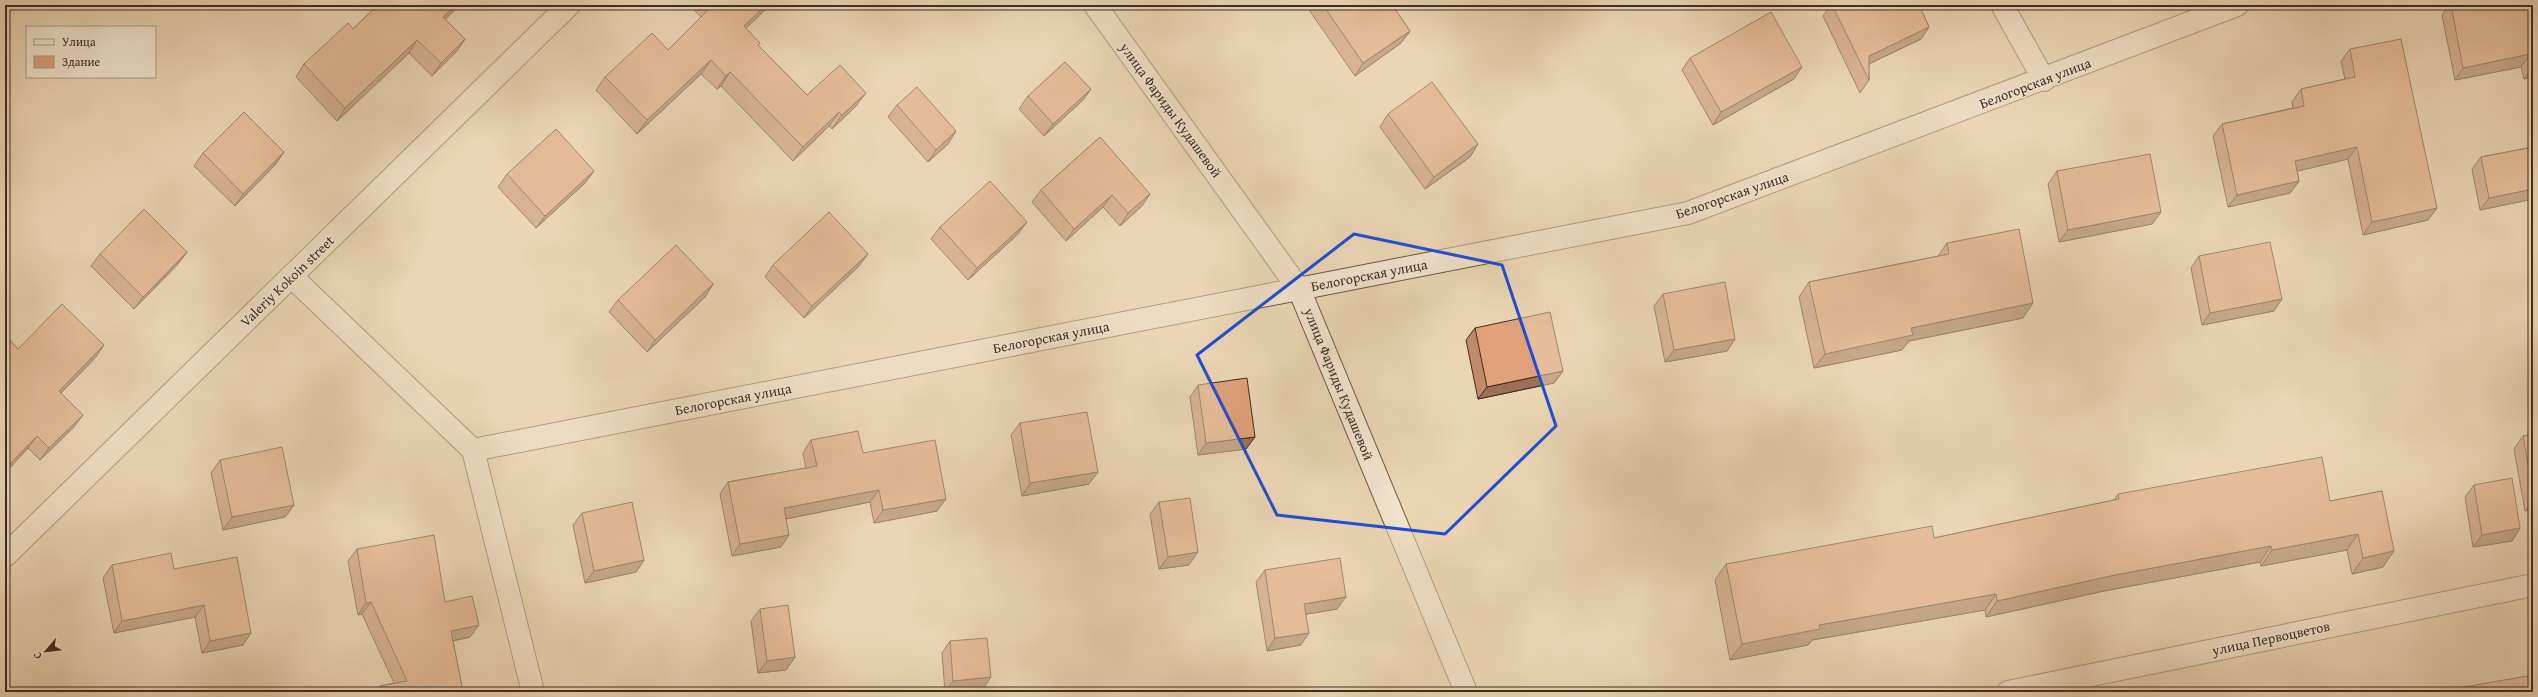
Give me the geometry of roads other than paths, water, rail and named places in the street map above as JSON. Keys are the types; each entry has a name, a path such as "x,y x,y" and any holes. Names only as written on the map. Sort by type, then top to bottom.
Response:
{"street":[{"name":"Valeriy Kokoin street","path":"5,556 569,5"},
{"name":"улица Фариды Кудашевой","path":"1096,5 1299,289 1466,692"},
{"path":"2002,5 2044,80"},
{"name":"Белогорская улица","path":"473,450 1688,213 2044,80 2237,5"},
{"path":"292,277 473,450 533,692"},
{"name":"улица Первоцветов","path":"2008,692 2533,585"}]}
